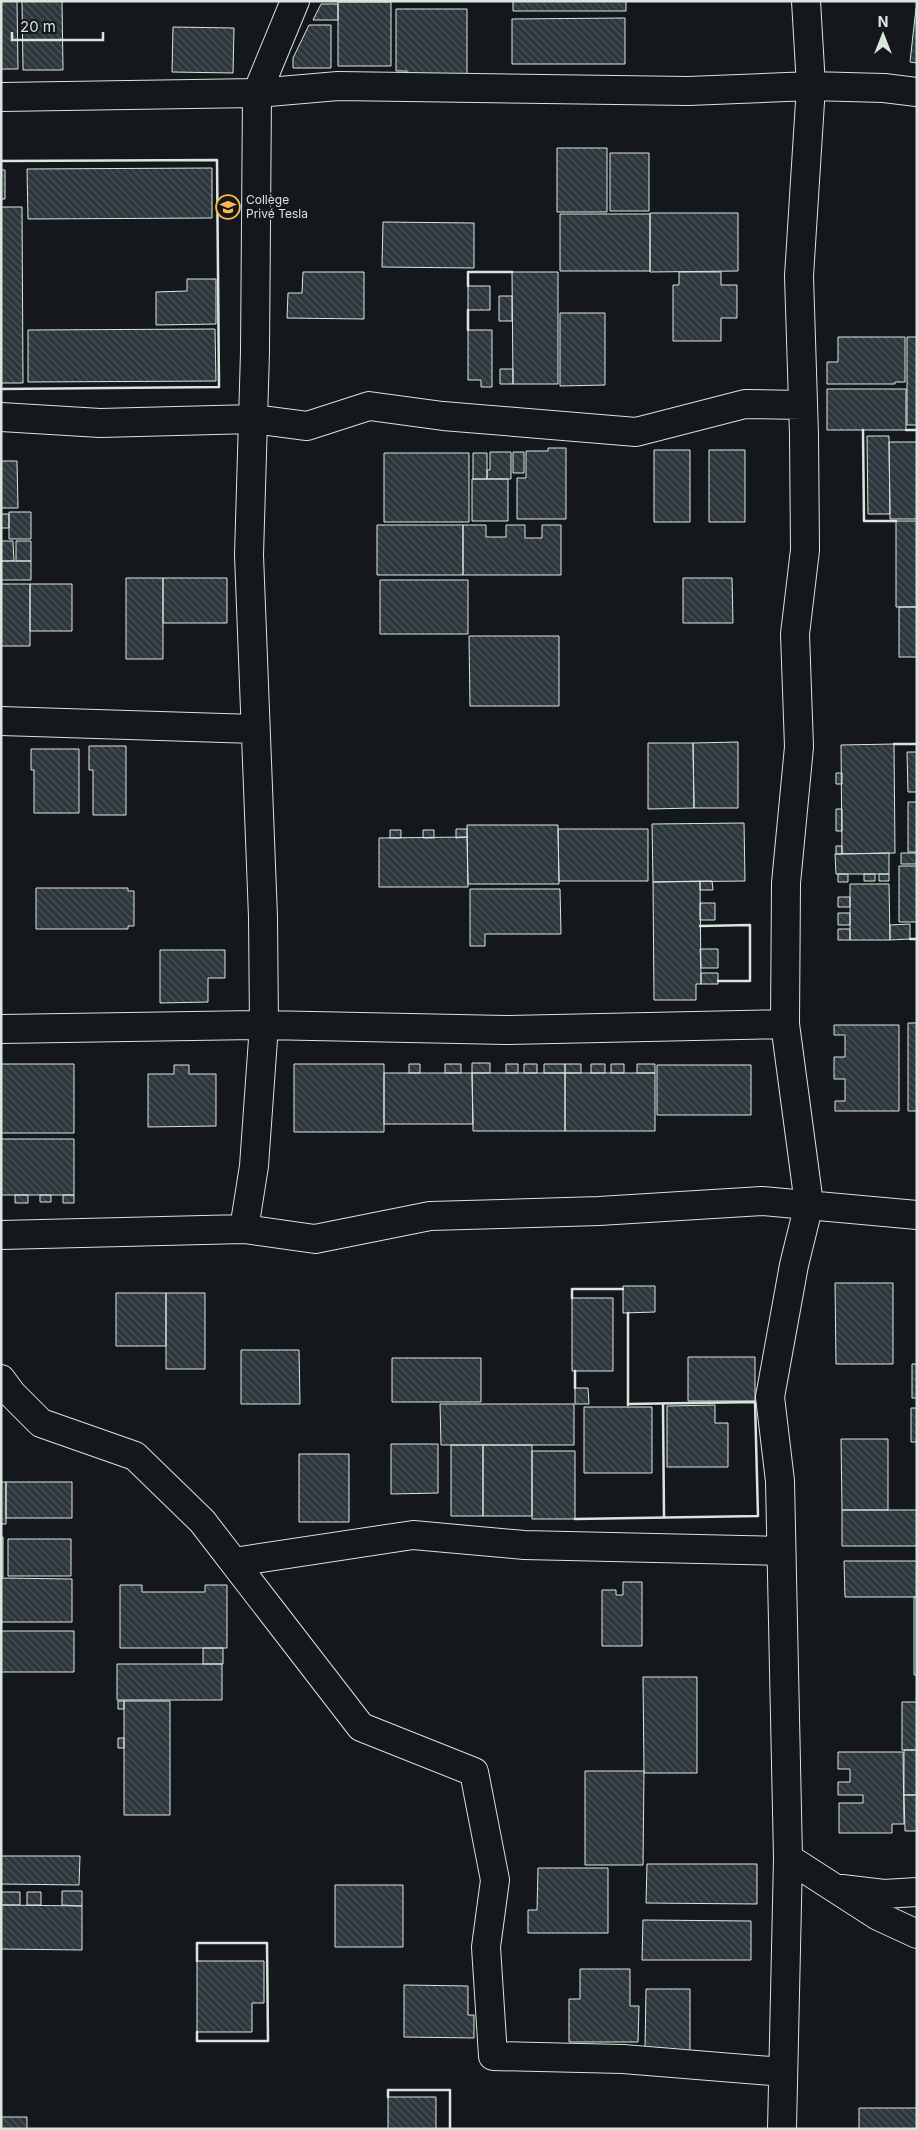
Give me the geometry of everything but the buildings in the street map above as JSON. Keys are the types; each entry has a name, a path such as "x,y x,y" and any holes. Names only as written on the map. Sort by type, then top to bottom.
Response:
{"street":[{"path":"244,1229 254,1166 264,1025 263,917 249,555 253,420 257,93 295,1"},
{"path":"782,2129 788,1858 780,1481 770,1397 794,1265 809,1204 785,1024 786,883 799,747 795,634 805,550 799,276 811,86 806,1"},
{"path":"1,97 257,93 338,86 688,91 811,86 884,88 917,92"},
{"path":"1,417 100,423 253,420 307,426 369,406 443,416 636,432 745,404 803,405"},
{"path":"1,721 255,729"},
{"path":"1,1029 264,1025 506,1030 785,1024"},
{"path":"1,1235 244,1229 315,1240 430,1216 599,1211 762,1201 917,1215"},
{"path":"1,1379 12,1394 41,1423 135,1456 202,1521 361,1727 474,1772 495,1880 486,1947 493,2056 623,2060 783,2072"},
{"path":"234,1562 413,1535 524,1545 781,1551"},
{"path":"788,1858 878,1916 917,1934"},
{"path":"835,1889 884,1894 917,1892"}],"wall":[{"path":"1,161 217,160 219,387 1,389"},
{"path":"468,286 468,272 512,272"},
{"path":"468,310 468,330"},
{"path":"863,430 864,521 896,521"},
{"path":"906,430 917,430"},
{"path":"894,744 917,744"},
{"path":"700,926 750,925 750,981 718,981"},
{"path":"910,939 917,939"},
{"path":"572,1298 572,1289 623,1289"},
{"path":"628,1313 628,1405"},
{"path":"575,1371 575,1388"},
{"path":"575,1519 758,1516 755,1402 628,1404"},
{"path":"663,1404 664,1517"},
{"path":"197,1961 197,1943 267,1943 268,2041 197,2041 197,2032"},
{"path":"388,2097 388,2090 450,2090 450,2129"}],"place":[{"name":"Collège Privé Tesla","path":"228,207"}]}
